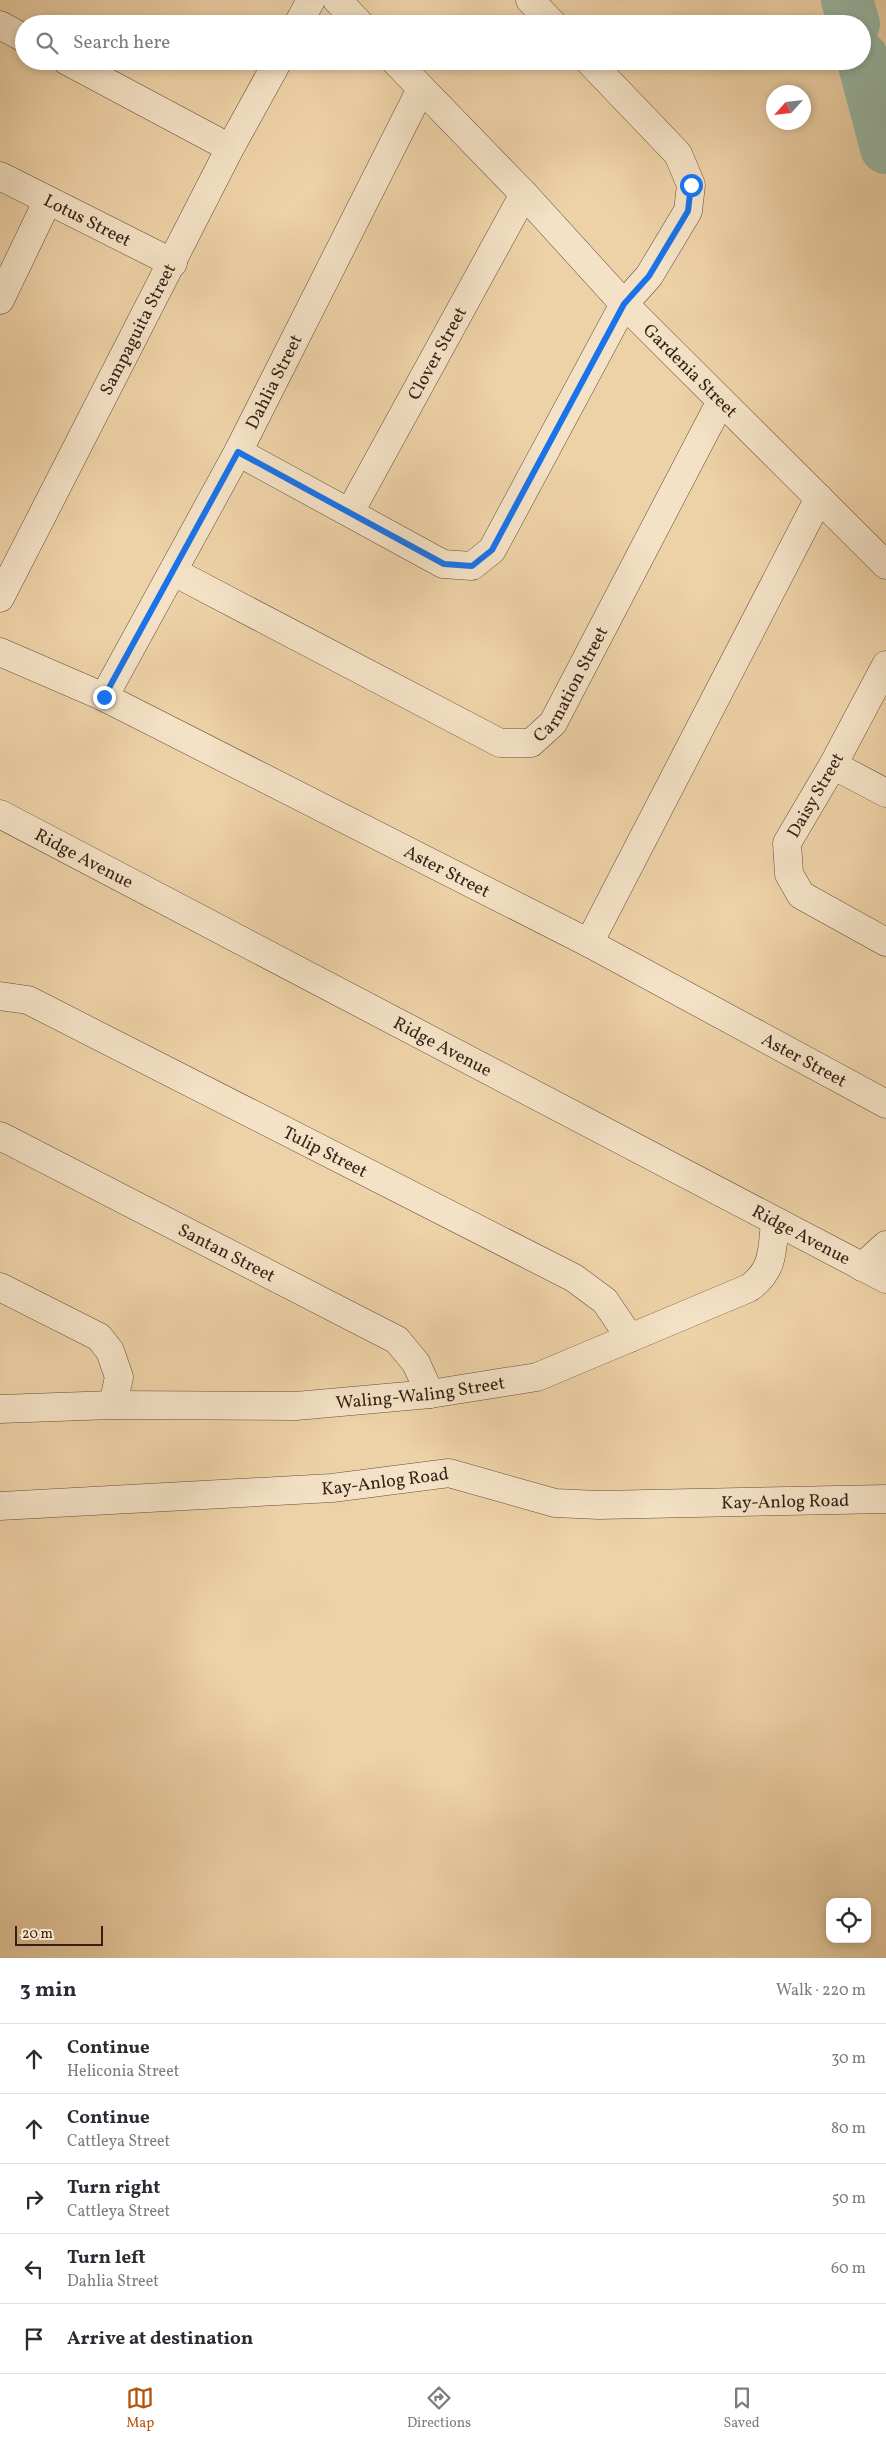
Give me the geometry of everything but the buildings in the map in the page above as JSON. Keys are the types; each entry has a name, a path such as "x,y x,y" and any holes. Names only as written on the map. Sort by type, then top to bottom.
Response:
{"street":[{"path":"303,15 311,0"},
{"path":"338,0 352,15"},
{"path":"530,0 544,15"},
{"path":"0,25 15,33"},
{"path":"84,70 230,148"},
{"name":"Sampaguita Street","path":"0,598 173,264 230,148 273,70"},
{"name":"Gardenia Street","path":"404,70 524,194 624,304 886,565"},
{"path":"238,452 444,564 472,566 492,550 624,304 649,276 688,211 691,185 678,154 598,70"},
{"name":"Dahlia Street","path":"104,697 238,452 422,89"},
{"name":"Lotus Street","path":"0,176 173,264"},
{"name":"Clover Street","path":"350,512 524,194"},
{"path":"0,300 48,202"},
{"name":"Carnation Street","path":"174,572 500,743 531,743 553,723 721,401"},
{"path":"589,943 819,498"},
{"name":"Aster Street","path":"0,652 104,697 589,943 886,1104"},
{"name":"Daisy Street","path":"886,665 833,765 787,842 789,874 801,895 886,942"},
{"path":"833,765 886,793"},
{"name":"Ridge Avenue","path":"0,814 874,1273"},
{"name":"Tulip Street","path":"0,996 28,1000 574,1278 606,1301 630,1338"},
{"name":"Santan Street","path":"0,1136 397,1340 416,1363 430,1394"},
{"name":"Waling-Waling Street","path":"0,1409 113,1405 296,1406 430,1394 537,1377 749,1288 761,1279 770,1262 775,1222"},
{"path":"874,1273 886,1245"},
{"path":"0,1287 99,1337 110,1351 119,1377 113,1405"},
{"name":"Kay-Anlog Road","path":"0,1506 332,1488 449,1473 555,1503 599,1505 886,1498"}],"waterway":[{"path":"847,0 851,15"},
{"path":"865,70 886,148"}],"route":[{"path":"104,697 238,452 444,564 472,566 492,550 624,304 649,276 688,211 691,185"}]}
